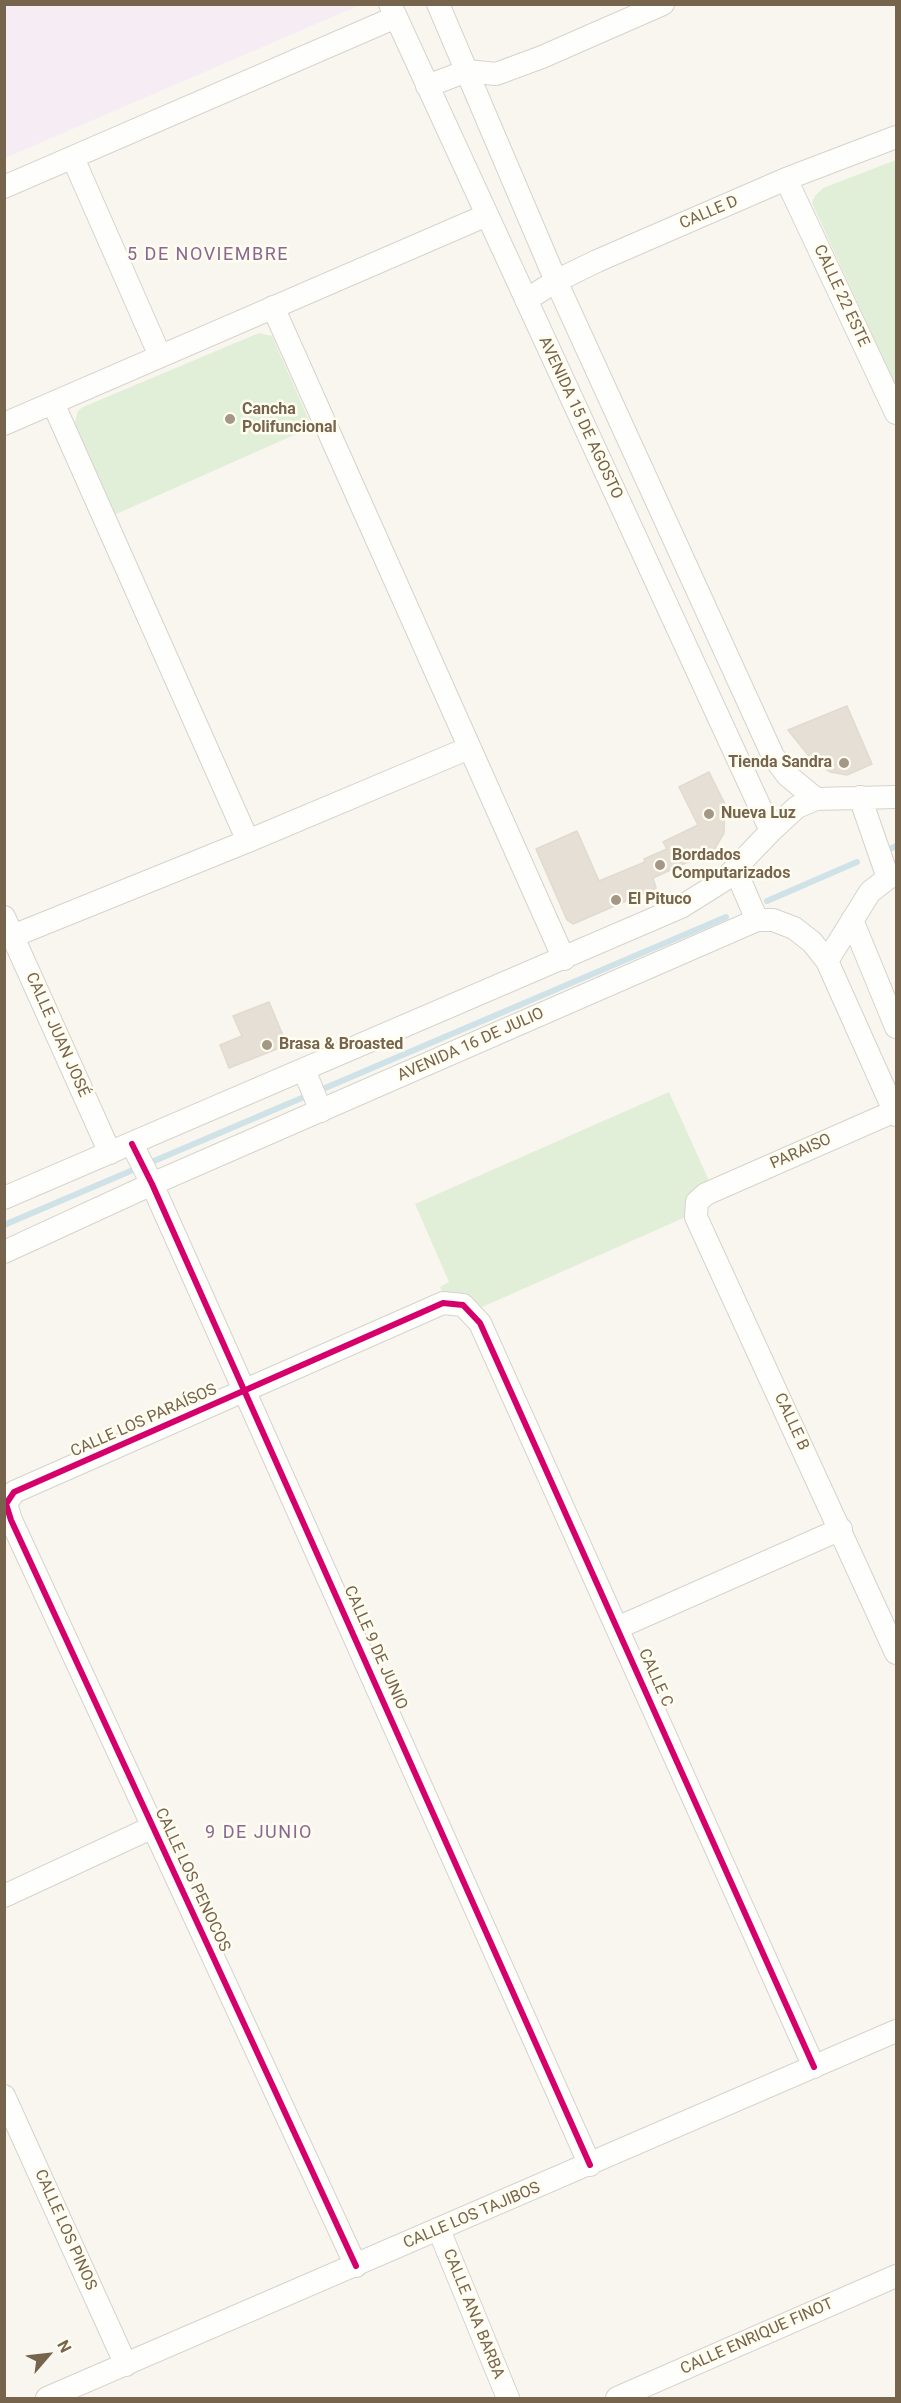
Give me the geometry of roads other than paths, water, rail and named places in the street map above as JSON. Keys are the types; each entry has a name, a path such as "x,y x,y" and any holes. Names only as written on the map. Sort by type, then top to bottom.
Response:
{"street":[{"path":"438,4 556,281 774,756 787,775 816,799"},
{"path":"427,86 468,71 496,75 663,4"},
{"path":"4,187 73,158 393,11"},
{"name":"AVENIDA 15 DE AGOSTO","path":"393,11 771,831"},
{"name":"CALLE D","path":"526,300 556,281 597,261 786,179 897,137"},
{"path":"73,158 160,357"},
{"name":"CALLE 22 ESTE","path":"786,179 897,413"},
{"path":"4,423 487,214"},
{"path":"273,307 564,958"},
{"path":"53,403 248,841"},
{"path":"9,927 248,841 469,748"},
{"path":"827,961 870,892 889,872 873,837 860,797"},
{"name":"AVENIDA 16 DE JULIO","path":"4,1252 142,1164 306,1076 681,907 724,880 797,807 816,799 897,797"},
{"path":"735,869 756,919 773,920 794,928 812,942 827,961 896,1113"},
{"name":"AVENIDA 16 DE JULIO","path":"4,1198 110,1153 142,1164 320,1107 756,919"},
{"path":"852,920 897,1027"},
{"name":"CALLE JUAN JOSÉ","path":"9,927 110,1153"},
{"path":"306,1076 320,1107"},
{"name":"PARAISO","path":"706,1194 896,1113"},
{"name":"CALLE 9 DE JUNIO","path":"142,1164 416,1771 590,2165"},
{"name":"CALLE B","path":"706,1194 697,1202 696,1217 897,1653"},
{"name":"CALLE LOS PARAÍSOS","path":"6,1504 14,1492 442,1303 463,1305"},
{"name":"CALLE C","path":"463,1305 480,1323 814,2067"},
{"name":"CALLE LOS PENOCOS","path":"6,1504 11,1520 356,2266"},
{"path":"617,1628 841,1529"},
{"path":"4,1896 153,1827"},
{"name":"CALLE LOS TAJIBOS","path":"47,2398 897,2031"},
{"name":"CALLE LOS PINOS","path":"4,2096 126,2365"},
{"name":"CALLE ANA BARBA","path":"439,2230 508,2398"},
{"name":"CALLE ENRIQUE FINOT","path":"617,2398 897,2276"}],"waterway":[{"path":"892,848 896,846"},
{"path":"767,901 857,862"},
{"path":"4,1225 726,917"}],"place":[{"name":"Cancha Polifuncional","path":"230,419"},
{"name":"Tienda Sandra","path":"844,763"},
{"name":"Nueva Luz","path":"709,814"},
{"name":"Bordados Computarizados","path":"660,865"},
{"name":"El Pituco","path":"616,900"},
{"name":"Brasa & Broasted","path":"267,1045"}],"district":[{"name":"5 DE NOVIEMBRE","path":"208,255"},
{"name":"9 DE JUNIO","path":"259,1833"}]}
